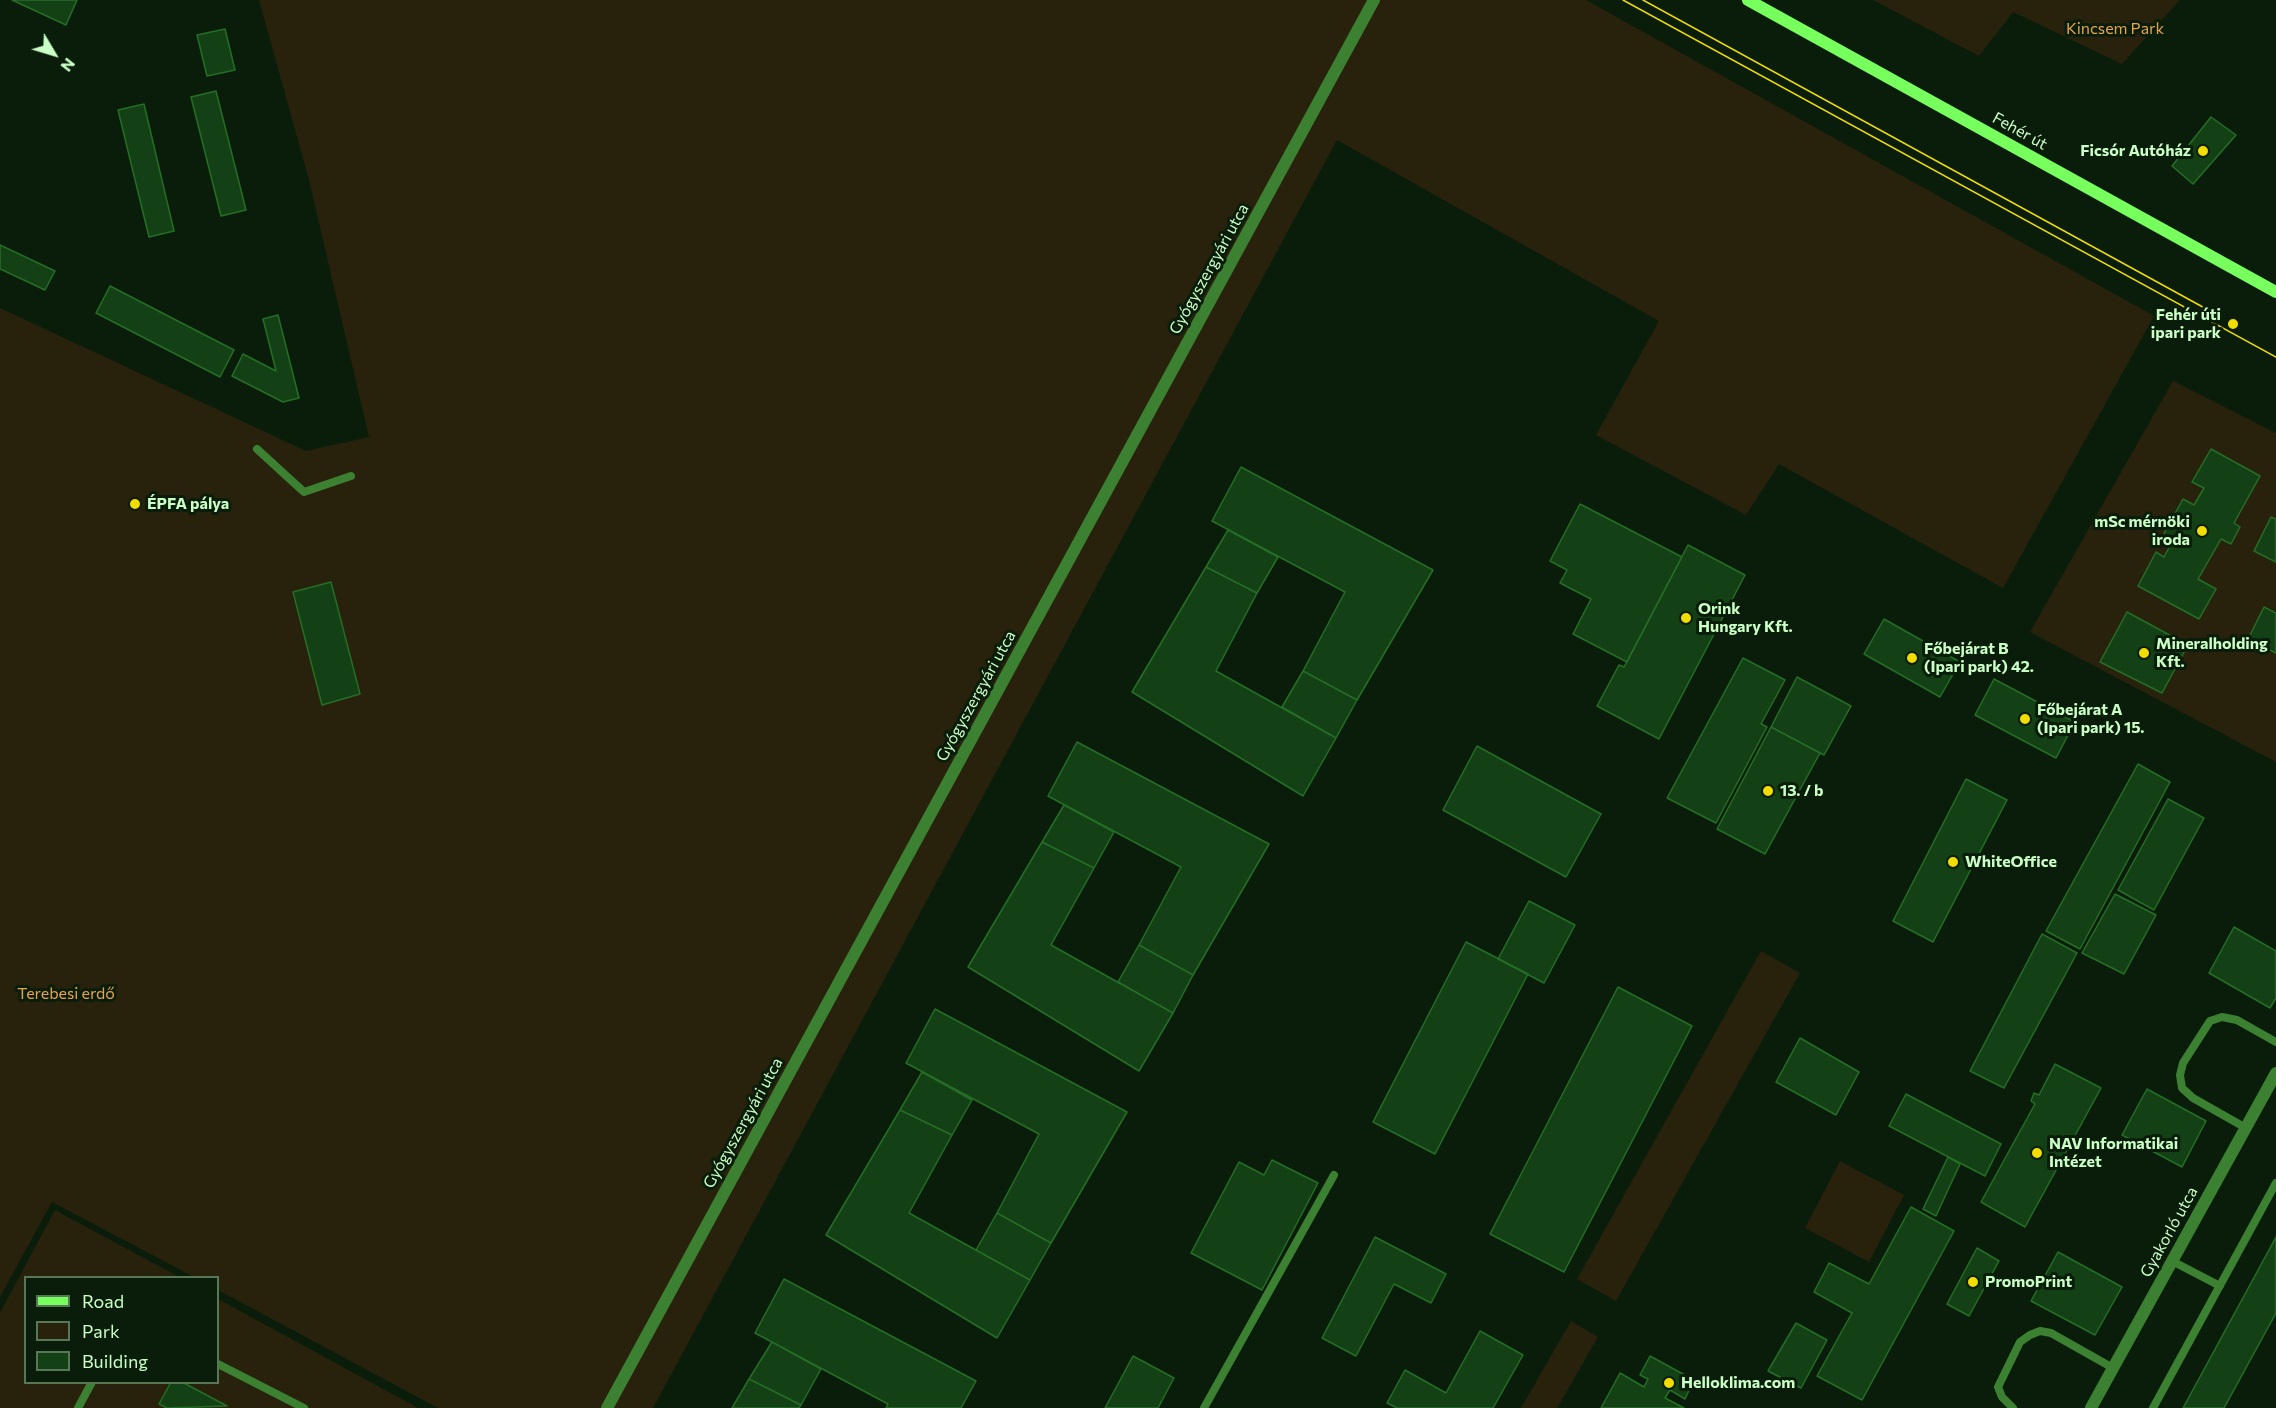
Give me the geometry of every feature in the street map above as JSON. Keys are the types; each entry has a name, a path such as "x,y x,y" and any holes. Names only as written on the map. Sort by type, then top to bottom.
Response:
{"main road":[{"name":"Fehér út","path":"1748,0 2276,292"}],"street":[{"name":"Gyógyszergyári utca","path":"606,1408 1374,0"},
{"name":"Gyakorló utca","path":"2091,1408 2276,1073"}],"lane":[{"path":"256,449 303,492 351,476"},
{"path":"2246,1128 2193,1098 2182,1088 2180,1075 2184,1063 2210,1021 2222,1017 2237,1020 2276,1042"},
{"path":"1204,1408 1334,1175"},
{"path":"2153,1408 2276,1183"},
{"path":"2172,1261 2220,1286"},
{"path":"2013,1408 2002,1398 1998,1387 2020,1342 2040,1331 2051,1333 2113,1368"},
{"path":"219,1365 304,1408"},
{"path":"78,1408 91,1384"}],"green space":[{"name":"Terebesi erdő","path":"259,0 1586,0 2154,316 2003,588 1779,464 1746,515 1596,435 1659,321 1337,140 653,1408 438,1408 219,1291 219,1276 192,1276 52,1202 0,1297 0,308 306,451 369,437 309,180"},
{"name":"Kincsem Park","path":"1873,0 2180,0 2122,64 2013,12 1979,56"},
{"path":"2173,381 2276,433 2276,762 2030,632"},
{"path":"1761,951 1800,973 1616,1301 1577,1279"},
{"path":"1840,1161 1904,1195 1869,1262 1805,1228"},
{"path":"55,1210 177,1276 24,1276 24,1384 219,1384 219,1300 418,1408 0,1408 0,1313"},
{"path":"1571,1321 1598,1337 1557,1408 1521,1408"}],"building":[{"path":"12,0 77,0 66,25"},
{"path":"225,29 235,70 207,76 197,35"},
{"path":"216,91 246,210 221,216 191,97"},
{"path":"144,104 174,231 149,237 118,110"},
{"name":"Ficsór Autóház","path":"2211,117 2236,135 2193,184 2172,166"},
{"path":"0,245 55,271 45,290 0,269"},
{"path":"110,286 234,350 220,377 96,313"},
{"path":"278,315 299,398 283,402 232,376 243,354 276,371 263,319"},
{"name":"mSc mérnöki iroda","path":"2211,449 2260,476 2234,523 2240,527 2231,544 2221,539 2198,579 2216,589 2199,619 2138,586 2156,552 2164,557 2173,540 2163,535 2183,499 2194,505 2204,488 2192,482"},
{"path":"1241,467 1433,570 1357,700 1303,671 1345,592 1212,521"},
{"path":"1580,504 1682,557 1627,662 1573,634 1591,599 1560,583 1567,570 1550,561"},
{"path":"2271,517 2276,519 2276,562 2254,551"},
{"path":"1228,530 1278,557 1257,593 1206,567"},
{"name":"Orink Hungary Kft.","path":"1688,545 1745,575 1659,739 1597,706 1619,665 1624,667"},
{"path":"1206,567 1257,593 1216,671 1336,738 1303,796 1132,692"},
{"path":"331,582 360,694 322,705 293,592"},
{"path":"2264,607 2276,613 2276,653 2248,639"},
{"name":"Mineralholding Kft.","path":"2127,612 2188,645 2162,693 2100,662"},
{"name":"Főbejárat B (Ipari park) 42.","path":"1884,619 1960,662 1940,697 1864,654"},
{"path":"1743,658 1785,680 1761,724 1767,727 1716,823 1667,798"},
{"path":"1303,671 1357,700 1336,738 1282,707"},
{"path":"1797,677 1851,706 1824,755 1771,727"},
{"name":"Főbejárat A (Ipari park) 15.","path":"1994,679 2075,722 2056,758 1975,715"},
{"name":"13. / b","path":"1771,727 1820,753 1765,854 1717,829"},
{"path":"1077,742 1269,844 1193,975 1139,945 1181,867 1048,796"},
{"path":"1477,746 1601,814 1566,877 1443,810"},
{"path":"2138,764 2170,782 2080,949 2046,931"},
{"path":"1966,779 2007,800 1933,942 1893,921"},
{"path":"2168,799 2204,818 2154,910 2118,890"},
{"path":"1064,805 1114,832 1094,868 1042,842"},
{"path":"1042,842 1094,868 1051,945 1173,1013 1139,1071 968,967"},
{"path":"2115,894 2156,915 2124,974 2082,953"},
{"path":"1529,901 1575,925 1544,983 1498,959"},
{"path":"2234,927 2276,951 2276,998 2270,1008 2209,973"},
{"path":"2042,934 2077,953 2004,1088 1970,1071"},
{"path":"1466,942 1528,974 1435,1154 1373,1122"},
{"path":"1139,945 1193,975 1173,1013 1118,982"},
{"path":"1618,987 1692,1026 1564,1272 1490,1234"},
{"path":"935,1009 1127,1112 1051,1243 997,1213 1039,1134 906,1063"},
{"path":"1800,1038 1859,1072 1836,1115 1776,1082"},
{"name":"NAV Informatikai Intézet","path":"2055,1064 2101,1088 2025,1227 1981,1202 2035,1104 2031,1101 2034,1093 2039,1095"},
{"path":"922,1072 972,1100 952,1135 900,1110"},
{"path":"2147,1089 2206,1121 2182,1167 2122,1135"},
{"path":"1906,1094 2001,1144 1985,1176 1889,1126"},
{"path":"900,1110 952,1135 909,1213 1030,1280 997,1338 826,1235"},
{"path":"1948,1157 1960,1164 1936,1216 1923,1209"},
{"path":"1272,1160 1318,1183 1262,1290 1191,1253 1239,1162 1264,1175"},
{"path":"1911,1207 1954,1231 1862,1400 1817,1376 1852,1313 1814,1292 1829,1263 1869,1284"},
{"path":"997,1213 1051,1243 1030,1280 976,1250"},
{"path":"1375,1237 1446,1274 1431,1303 1394,1284 1356,1356 1322,1338"},
{"path":"2276,1237 2276,1313 2224,1408 2183,1408"},
{"name":"PromoPrint","path":"1977,1248 1999,1261 1969,1316 1947,1304"},
{"path":"2058,1252 2122,1287 2095,1335 2031,1301"},
{"path":"784,1279 976,1381 961,1408 886,1408 888,1404 755,1333"},
{"path":"1796,1323 1827,1340 1801,1388 1768,1371"},
{"path":"1480,1331 1523,1355 1493,1408 1397,1408 1387,1403 1405,1370 1446,1393"},
{"path":"772,1342 821,1369 801,1405 749,1379"},
{"path":"1133,1356 1174,1378 1158,1408 1105,1408"},
{"name":"Helloklima.com","path":"1650,1356 1694,1380 1685,1399 1670,1390 1665,1398 1684,1408 1601,1408 1620,1373 1644,1387 1648,1379 1640,1375"},
{"path":"749,1379 801,1405 799,1408 732,1408"},
{"path":"170,1384 186,1384 227,1406 167,1408 159,1404"}],"tram line":[{"path":"1623,0 2276,357"},
{"path":"1643,0 2221,317"}],"place":[{"name":"Ficsór Autóház","path":"2203,151"},
{"name":"Fehér úti ipari park","path":"2233,324"},
{"name":"ÉPFA pálya","path":"135,504"},
{"name":"mSc mérnöki iroda","path":"2202,531"},
{"name":"Orink Hungary Kft.","path":"1686,618"},
{"name":"Mineralholding Kft.","path":"2144,653"},
{"name":"Főbejárat B (Ipari park) 42.","path":"1912,658"},
{"name":"Főbejárat A (Ipari park) 15.","path":"2025,719"},
{"name":"13. / b","path":"1768,791"},
{"name":"WhiteOffice","path":"1953,862"},
{"name":"NAV Informatikai Intézet","path":"2037,1153"},
{"name":"PromoPrint","path":"1973,1282"},
{"name":"Helloklima.com","path":"1669,1383"}]}
